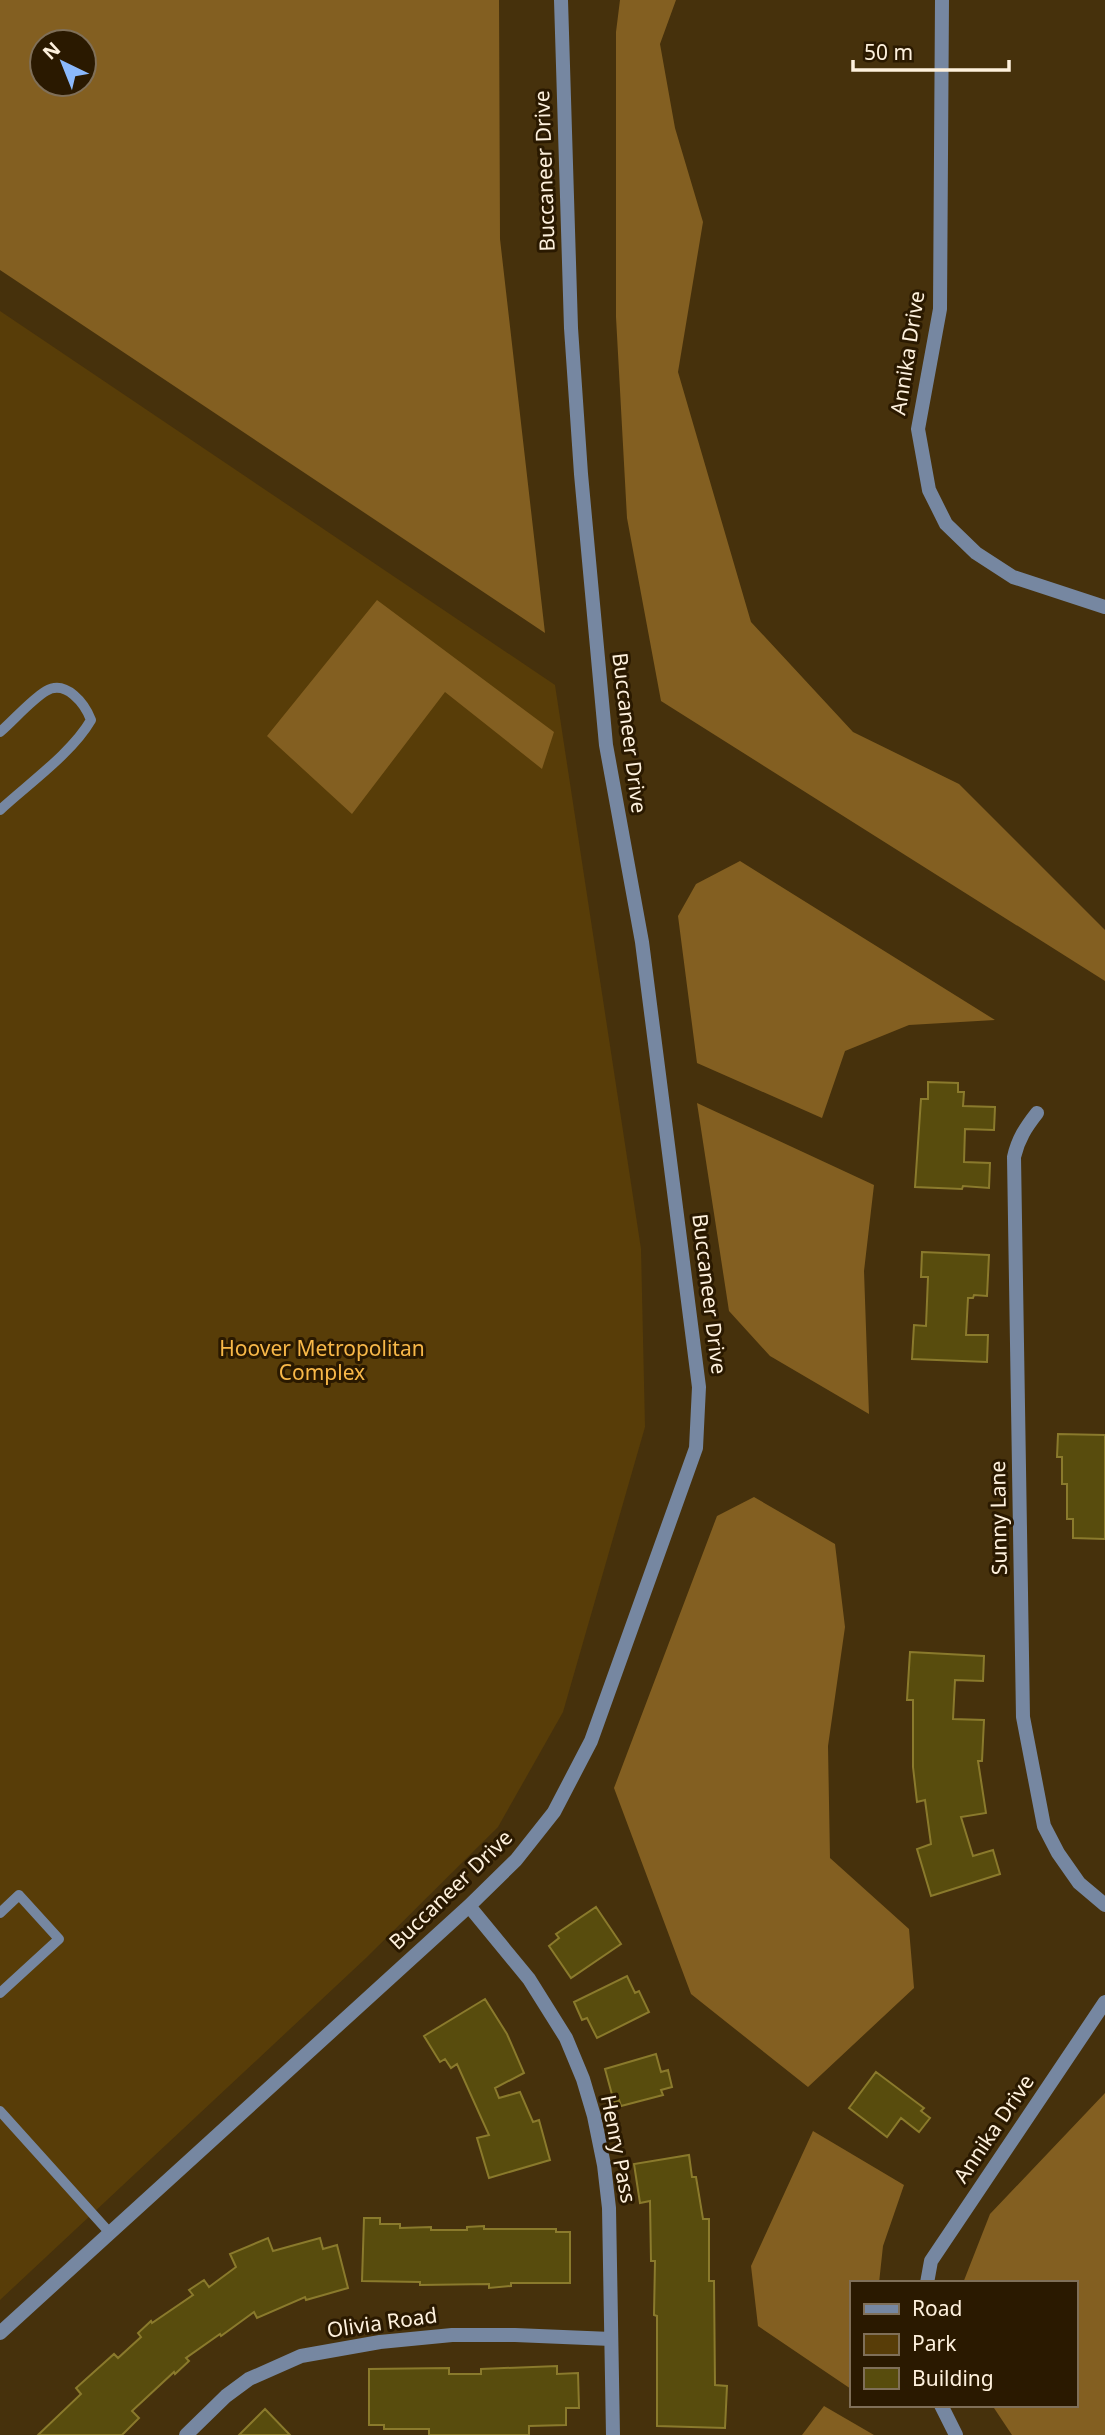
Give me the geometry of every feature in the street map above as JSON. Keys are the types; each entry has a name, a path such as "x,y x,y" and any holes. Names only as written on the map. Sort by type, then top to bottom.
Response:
{"street":[{"name":"Buccaneer Drive","path":"0,2333 469,1906 516,1860 554,1812 591,1741 696,1448 699,1387 642,942 606,745 581,474 571,328 561,0"},
{"name":"Annika Drive","path":"942,0 940,309 918,429 929,490 946,524 976,553 1013,577 1105,607"},
{"name":"Sunny Lane","path":"1037,1113 1024,1130 1014,1157 1023,1717 1044,1826 1058,1853 1079,1883 1105,1905"},
{"name":"Henry Pass","path":"469,1906 529,1979 566,2038 583,2079 594,2116 609,2208 613,2435"},
{"name":"Annika Drive","path":"927,2281 930,2261 1105,2002"},
{"name":"Olivia Road","path":"186,2435 226,2396 249,2379 302,2356 380,2342 452,2335 611,2339"},
{"path":"942,2407 956,2435"}],"lane":[{"path":"0,732 47,690 58,688 74,695 86,708 91,720 72,746 0,810"},
{"path":"0,1913 19,1895 59,1938 0,1993"},
{"path":"0,2111 109,2232"}],"green space":[{"name":"Hoover Metropolitan Complex","path":"0,311 555,685 641,1249 645,1427 563,1712 498,1827 366,1958 0,2300"}],"shaded area":[{"path":"0,0 499,0 500,239 545,633 0,270"},
{"path":"620,0 676,0 660,44 675,128 703,222 678,372 751,622 853,732 959,784 1105,930 1105,981 661,701 627,518 616,317 616,32"},
{"path":"377,600 554,732 542,769 445,692 352,814 267,736"},
{"path":"740,861 995,1020 909,1025 845,1051 822,1118 697,1063 678,916 696,884"},
{"path":"697,1103 874,1185 864,1271 869,1414 770,1356 729,1311"},
{"path":"754,1497 835,1544 845,1627 828,1746 830,1858 909,1929 914,1988 808,2087 691,1994 614,1788 717,1516"},
{"path":"1105,2093 1105,2435 1012,2435 993,2407 1077,2407 1077,2281 964,2281 990,2214"},
{"path":"813,2131 904,2185 883,2246 879,2281 850,2281 850,2388 758,2326 751,2266"},
{"path":"824,2406 874,2435 802,2435"}],"building":[{"path":"928,1082 958,1083 958,1092 964,1092 963,1106 995,1107 994,1130 965,1129 964,1162 990,1163 989,1188 915,1187 921,1099 928,1099"},
{"path":"922,1252 989,1255 987,1296 974,1295 973,1298 968,1298 966,1335 988,1335 987,1362 912,1359 914,1325 926,1326 928,1277 921,1277"},
{"path":"1058,1434 1105,1435 1105,1539 1073,1538 1073,1519 1067,1519 1067,1484 1062,1484 1062,1457 1057,1457"},
{"path":"910,1652 984,1656 983,1681 955,1680 953,1719 984,1720 982,1761 978,1761 986,1813 961,1817 973,1856 993,1850 1000,1874 931,1896 917,1849 931,1844 925,1800 917,1802 913,1767 913,1700 907,1700"},
{"path":"596,1907 621,1944 571,1978 549,1946 559,1938 556,1934"},
{"path":"627,1976 635,1993 639,1991 649,2012 597,2038 587,2018 582,2020 574,2002"},
{"path":"485,1999 507,2034 524,2073 495,2088 499,2098 520,2092 533,2122 539,2120 550,2160 489,2178 477,2138 489,2135 457,2064 451,2068 445,2059 440,2062 424,2036"},
{"path":"656,2054 661,2072 668,2070 672,2087 661,2090 663,2095 621,2106 619,2100 614,2102 605,2069"},
{"path":"876,2072 924,2108 921,2111 930,2118 919,2132 901,2118 887,2137 849,2108"},
{"path":"689,2155 692,2177 696,2177 703,2219 709,2219 709,2281 714,2281 715,2385 727,2386 725,2428 657,2426 657,2316 654,2315 655,2261 651,2261 650,2201 640,2203 634,2164"},
{"path":"364,2218 380,2218 380,2224 400,2224 400,2228 467,2230 467,2227 484,2226 484,2229 556,2229 556,2232 570,2232 570,2283 511,2283 511,2286 489,2288 489,2284 420,2285 420,2282 362,2281"},
{"path":"268,2238 273,2251 320,2238 323,2249 337,2245 348,2288 306,2300 305,2297 257,2318 254,2312 221,2336 220,2334 186,2358 189,2361 132,2411 139,2418 122,2435 38,2435 81,2394 76,2388 114,2354 118,2358 141,2337 138,2333 151,2321 152,2323 193,2295 189,2290 204,2280 209,2287 236,2267 230,2254"},
{"path":"557,2366 557,2374 578,2373 579,2408 566,2408 566,2425 529,2426 529,2435 429,2435 429,2429 384,2429 384,2425 369,2425 369,2369 449,2368 449,2374 481,2374 481,2369"},
{"path":"265,2409 290,2435 239,2435"}]}
